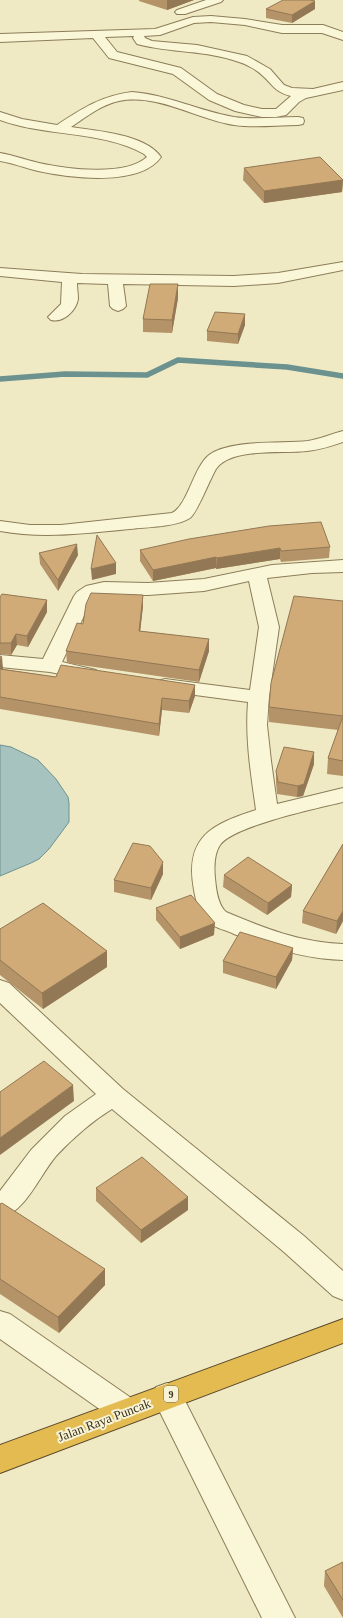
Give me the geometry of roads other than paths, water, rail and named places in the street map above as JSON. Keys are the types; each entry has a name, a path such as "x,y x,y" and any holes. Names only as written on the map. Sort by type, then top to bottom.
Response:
{"highway":[{"name":"Jalan Raya Puncak","path":"0,1459 343,1331"}],"street":[{"path":"114,34 200,7 217,0"},
{"path":"0,38 144,33 161,31 193,20 218,19 245,22 282,29 323,29 343,36"},
{"path":"144,33 139,38 143,42 197,49 242,59 266,72 280,88 291,92 312,92"},
{"path":"97,35 112,55 177,71 213,97 240,108 262,113 281,112 297,98 312,92 343,86"},
{"path":"60,129 100,103 116,98 133,96 152,97 229,120 298,121"},
{"path":"0,116 20,123 134,143 144,147 153,154 154,157 147,164 134,170 99,172 58,170 0,157"},
{"path":"0,272 115,280 257,280 278,278 343,266"},
{"path":"56,317 66,309 70,303 70,278"},
{"path":"115,280 118,306"},
{"path":"0,526 47,531 92,529 177,517 185,513 211,464 218,457 229,453 249,450 315,445 343,436"},
{"path":"50,666 84,596 93,590 104,588 148,589 204,585 257,574 312,567 343,566"},
{"path":"257,574 269,627 259,698 257,725 260,761 268,815"},
{"path":"0,661 50,666 75,672 106,676"},
{"path":"144,682 259,698"},
{"path":"343,795 239,824 216,836 206,851 203,877 210,908 213,914 218,918 286,945 325,952 343,952"},
{"path":"0,989 114,1096 271,1224 343,1288"},
{"path":"0,1208 13,1195 58,1136 75,1121 99,1104 114,1096"},
{"path":"0,1323 126,1411"},
{"path":"167,1396 279,1618"}],"water":[{"path":"0,745 11,747 38,760 56,779 68,797 69,822 49,849 39,859 0,876"}],"waterway":[{"path":"0,379 65,374 147,375 178,360 287,367 343,376"}]}
